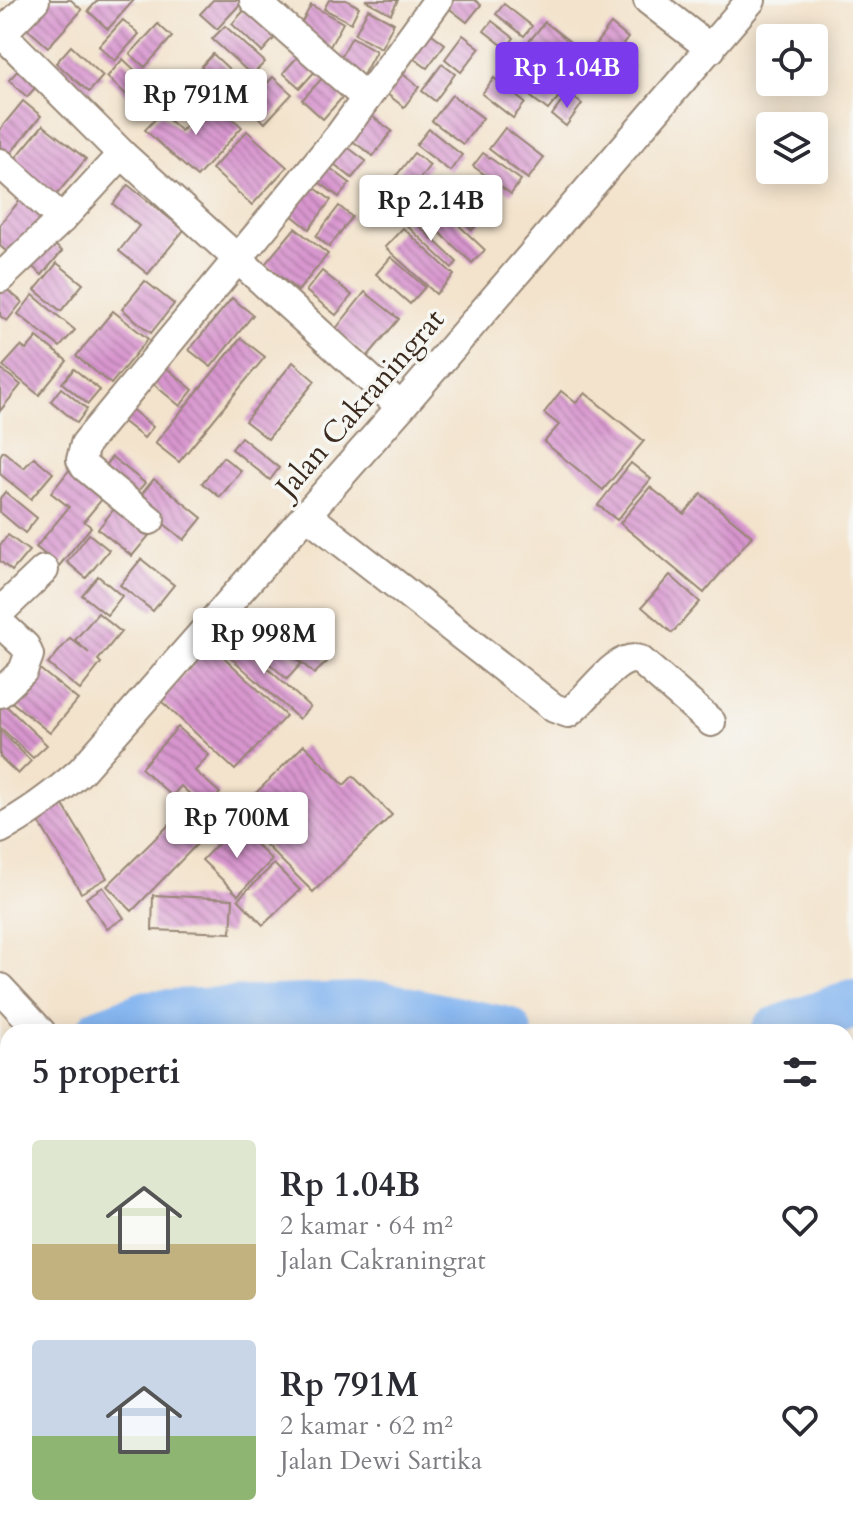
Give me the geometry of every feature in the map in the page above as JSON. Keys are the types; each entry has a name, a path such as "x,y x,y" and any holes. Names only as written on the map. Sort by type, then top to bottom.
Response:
{"street":[{"path":"35,0 1,32 122,154 401,407"},
{"path":"254,0 366,98"},
{"path":"150,520 85,467 81,460 82,451 339,136 438,0"},
{"path":"648,0 711,49"},
{"name":"Jalan Cakraningrat","path":"0,829 45,801 81,771 401,407 751,0"},
{"path":"0,278 62,219 122,154"},
{"path":"0,163 62,219"},
{"path":"307,515 563,713 573,710 619,663 634,658 711,722"},
{"path":"0,612 44,570"},
{"path":"0,623 25,646 29,655 23,671 0,693"},
{"path":"0,988 34,1024"}],"building":[{"path":"45,0 71,0 82,10 48,47 23,25"},
{"path":"98,0 134,0 108,29 88,11"},
{"path":"213,0 244,0 217,29 200,14"},
{"path":"329,0 346,0 359,7 351,23 324,9"},
{"path":"365,0 398,0 391,14"},
{"path":"444,0 475,0 481,5 467,22 442,3"},
{"path":"504,4 532,26 524,36 496,14"},
{"path":"311,5 343,23 328,50 296,33"},
{"path":"248,6 278,34 262,52 232,24"},
{"path":"368,9 394,23 381,48 355,34"},
{"path":"123,20 139,34 115,61 99,46"},
{"path":"492,21 514,38 506,48 484,31"},
{"path":"545,22 580,50 561,73 526,45"},
{"path":"158,24 172,37 145,67 130,54"},
{"path":"611,24 628,38 616,53 634,66 615,90 581,63"},
{"path":"225,26 265,62 252,75 212,39"},
{"path":"428,31 445,44 427,68 409,55"},
{"path":"463,35 480,48 461,72 445,59"},
{"path":"352,37 376,51 362,77 337,63"},
{"path":"71,46 103,76 89,92 56,63"},
{"path":"301,53 317,69 300,88 283,73"},
{"path":"213,54 244,83 233,96 201,67"},
{"path":"123,59 154,88 138,105 107,77"},
{"path":"530,60 566,88 548,110 513,83"},
{"path":"24,64 42,80 27,97 9,80"},
{"path":"442,64 455,74 435,101 422,91"},
{"path":"394,67 419,87 404,107 378,87"},
{"path":"328,72 349,90 323,119 302,100"},
{"path":"273,77 292,94 265,123 246,106"},
{"path":"494,78 525,103 513,118 482,94"},
{"path":"568,93 582,104 566,126 552,115"},
{"path":"452,95 483,118 463,144 432,121"},
{"path":"210,99 242,127 197,177 145,130 161,113 181,131"},
{"path":"23,101 41,116 5,160 0,156 0,129"},
{"path":"362,109 392,131 373,156 343,134"},
{"path":"43,125 86,159 52,200 9,166"},
{"path":"505,128 544,158 528,179 489,149"},
{"path":"429,129 462,155 450,171 416,145"},
{"path":"247,131 287,167 252,205 212,169"},
{"path":"338,140 366,161 352,178 325,157"},
{"path":"414,153 430,165 391,216 375,203"},
{"path":"483,153 521,180 511,194 473,166"},
{"path":"322,162 350,183 339,197 311,176"},
{"path":"456,181 463,186 454,195 481,220 472,230 440,197"},
{"path":"307,182 331,200 309,229 285,210"},
{"path":"474,183 499,209 489,218 464,192"},
{"path":"128,185 184,230 148,274 119,251 139,226 113,204"},
{"path":"26,193 48,211 11,255 0,246 0,224"},
{"path":"431,199 485,250 472,263 418,212"},
{"path":"339,206 352,217 329,247 316,236"},
{"path":"410,218 457,262 452,268 405,224"},
{"path":"295,228 328,254 298,291 265,264"},
{"path":"403,228 454,275 436,294 385,247"},
{"path":"49,240 62,251 42,275 29,264"},
{"path":"391,257 425,287 410,304 376,274"},
{"path":"57,263 83,284 61,311 35,290"},
{"path":"322,271 352,295 336,315 306,291"},
{"path":"145,281 174,304 151,333 122,309"},
{"path":"0,284 22,302 7,321 0,316"},
{"path":"365,292 399,319 367,357 334,331"},
{"path":"33,295 75,330 60,347 18,314"},
{"path":"232,298 253,315 211,367 189,350"},
{"path":"113,311 148,339 111,384 76,356"},
{"path":"37,337 67,361 39,395 3,366 21,346 26,350"},
{"path":"241,338 265,357 179,462 155,443"},
{"path":"158,361 193,390 180,406 145,377"},
{"path":"293,362 315,381 268,439 245,421"},
{"path":"0,368 21,385 0,411"},
{"path":"74,369 100,390 88,404 62,383"},
{"path":"61,388 87,409 77,423 51,401"},
{"path":"561,391 576,403 585,393 644,441 603,490 544,442 559,425 544,413"},
{"path":"124,403 153,427 144,438 115,415"},
{"path":"241,437 279,468 270,480 232,449"},
{"path":"3,451 24,468 34,457 53,473 31,499 0,474"},
{"path":"112,457 145,483 132,498 100,471"},
{"path":"223,457 241,471 220,497 202,483"},
{"path":"631,463 651,479 617,520 598,505"},
{"path":"74,464 108,492 84,521 91,527 59,566 36,547 69,507 51,493"},
{"path":"154,479 202,518 184,540 136,501"},
{"path":"650,487 684,514 701,494 752,536 704,593 620,523"},
{"path":"5,492 37,518 25,533 0,512 0,498"},
{"path":"118,504 152,532 132,556 98,529"},
{"path":"89,534 109,550 86,578 67,562"},
{"path":"8,535 29,551 12,571 0,561 0,545"},
{"path":"141,559 174,585 153,611 120,585"},
{"path":"670,575 700,602 672,633 642,607"},
{"path":"98,576 122,596 107,615 82,595"},
{"path":"269,610 327,662 314,674 258,622"},
{"path":"98,613 121,632 98,660 101,663 80,690 48,664 70,638 89,653 75,640"},
{"path":"248,616 301,664 287,679 234,632"},
{"path":"230,634 310,707 299,719 219,647"},
{"path":"211,645 286,716 235,770 160,700"},
{"path":"36,666 78,700 50,733 8,699"},
{"path":"0,700 47,745 33,758 0,727"},
{"path":"178,727 209,755 195,771 220,793 206,809 181,786 172,796 141,768"},
{"path":"0,730 31,761 18,774 0,757"},
{"path":"304,745 344,785 353,776 392,815 313,892 235,814"},
{"path":"60,800 107,878 81,893 35,815"},
{"path":"177,817 201,840 132,911 107,886"},
{"path":"236,825 272,860 238,895 202,860"},
{"path":"274,864 300,890 263,925 238,899"},
{"path":"103,887 124,918 107,929 86,898"},
{"path":"153,895 233,899 231,933 152,930"}],"waterway":[{"path":"798,1024 853,1004"},
{"path":"123,1024 148,1015 381,1006 468,1024"}]}
